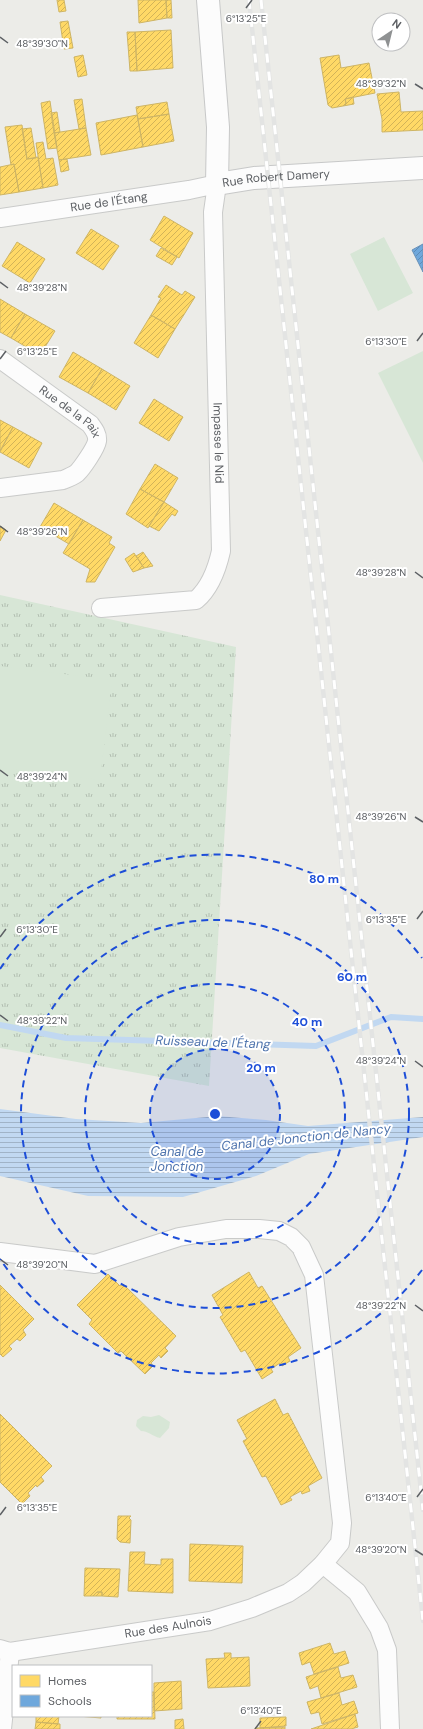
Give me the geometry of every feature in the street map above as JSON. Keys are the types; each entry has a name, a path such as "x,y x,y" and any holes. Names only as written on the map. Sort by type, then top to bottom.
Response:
{"street":[{"name":"Rue Robert Damery","path":"208,0 218,127 217,184 254,178 423,168"},
{"name":"Rue de l'Étang","path":"0,218 188,190 217,184"},
{"name":"Impasse le Nid","path":"101,608 196,600 209,586 218,563 221,551 213,212 217,184"},
{"name":"Rue de la Paix","path":"0,359 90,424 94,429 97,440 94,448 77,472 63,480 0,488"},
{"path":"0,1252 95,1264 179,1238 226,1229 259,1229 279,1231 291,1236 301,1246 314,1275 342,1523 340,1543 327,1560 357,1592 379,1628 387,1650 390,1729"},
{"name":"Rue des Aulnois","path":"5,1651 210,1621 252,1608 288,1592 303,1583 327,1560"},
{"path":"2,1729 5,1651"}],"green space":[{"path":"384,237 413,293 378,311 350,254"},
{"path":"423,351 423,463 378,373"},
{"path":"0,595 236,647 209,1086 0,1048"},
{"path":"0,666 112,680 100,780 0,768"},
{"path":"159,1415 170,1422 169,1428 160,1438 141,1431 136,1426 137,1420 143,1416 151,1417"}],"water":[{"name":"Canal de Jonction","path":"0,1109 76,1119 141,1123 218,1116 266,1120 308,1126 423,1117 423,1137 309,1154 256,1176 183,1197 88,1196 0,1176"}],"building: Homes":[{"path":"57,0 64,0 66,11 59,12"},
{"path":"138,0 166,0 167,18 139,23"},
{"path":"166,0 171,0 172,18 167,18"},
{"path":"68,21 73,48 64,49 60,22"},
{"path":"171,30 173,68 137,71 135,32"},
{"path":"127,32 135,32 137,71 130,71"},
{"path":"83,55 87,75 78,77 74,57"},
{"path":"339,55 341,68 369,63 375,93 345,99 346,103 343,106 332,108 328,105 320,58"},
{"path":"399,92 401,112 423,111 423,130 382,132 382,119 377,94"},
{"path":"353,97 354,104 343,106 346,103 345,99"},
{"path":"82,99 86,128 79,129 74,100"},
{"path":"50,101 57,148 48,149 41,103"},
{"path":"167,102 169,114 138,119 136,107"},
{"path":"57,112 60,132 54,133 51,113"},
{"path":"169,114 174,141 143,147 138,119"},
{"path":"137,115 143,147 101,155 96,123"},
{"path":"22,125 27,159 38,157 43,188 19,192 14,164 11,165 5,127"},
{"path":"31,128 36,158 27,159 22,129"},
{"path":"86,128 91,155 59,160 54,133"},
{"path":"43,142 46,159 53,158 58,185 43,188 36,143"},
{"path":"67,159 69,170 61,172 59,160"},
{"path":"14,164 19,192 0,195 0,167"},
{"path":"164,216 193,233 179,258 150,240"},
{"path":"91,229 119,246 103,270 76,253"},
{"path":"17,242 45,259 30,283 2,266"},
{"path":"161,248 177,257 172,265 156,256"},
{"path":"166,285 182,295 185,291 195,297 175,329 151,315 161,298 158,297"},
{"path":"0,299 25,314 11,338 0,332"},
{"path":"25,314 55,331 40,355 11,338"},
{"path":"151,315 175,329 158,358 134,343"},
{"path":"73,352 102,369 88,393 59,377"},
{"path":"102,369 130,386 116,410 88,393"},
{"path":"154,399 183,417 169,441 139,423"},
{"path":"0,420 13,427 0,451"},
{"path":"13,427 42,443 29,468 0,452"},
{"path":"155,464 178,478 164,502 140,489"},
{"path":"140,489 164,502 148,528 126,514"},
{"path":"164,502 178,511 175,516 172,514 159,531 149,526"},
{"path":"54,503 83,520 69,544 40,527"},
{"path":"83,520 112,537 109,543 115,547 95,582 86,582 90,569 63,553"},
{"path":"0,526 6,530 0,541"},
{"path":"143,552 153,566 144,568 136,556"},
{"path":"134,553 144,568 133,572 125,559"},
{"path":"249,1272 258,1288 262,1286 301,1348 288,1357 290,1361 282,1366 280,1363 271,1369 273,1372 262,1379 245,1350 241,1352 220,1317 223,1315 212,1295"},
{"path":"108,1274 120,1286 123,1284 176,1336 165,1348 168,1351 161,1358 159,1355 151,1363 153,1366 145,1374 121,1351 118,1353 89,1324 92,1320 77,1305"},
{"path":"0,1285 34,1319 23,1330 26,1335 20,1341 17,1339 9,1346 12,1349 3,1357 0,1354"},
{"path":"275,1399 283,1415 288,1413 322,1478 308,1486 310,1491 302,1494 301,1491 290,1497 292,1500 281,1505 266,1476 262,1477 243,1441 247,1439 237,1420"},
{"path":"0,1414 52,1466 41,1477 44,1481 37,1487 36,1485 28,1493 30,1496 22,1504 0,1482"},
{"path":"118,1516 131,1516 129,1518 131,1520 130,1543 120,1542 117,1539"},
{"path":"190,1544 243,1546 242,1583 189,1581"},
{"path":"130,1552 145,1552 144,1564 161,1565 161,1559 173,1559 173,1593 128,1591"},
{"path":"85,1568 120,1569 118,1597 102,1596 102,1592 97,1592 93,1596 84,1596"},
{"path":"97,1592 102,1592 102,1596 93,1596"},
{"path":"330,1643 334,1654 345,1651 349,1663 314,1674 310,1662 302,1665 299,1653"},
{"path":"224,1653 231,1653 231,1658 249,1657 250,1686 208,1688 206,1659 225,1658"},
{"path":"338,1667 341,1678 353,1675 357,1687 321,1698 318,1686 310,1689 306,1677"},
{"path":"181,1681 182,1709 154,1711 154,1683"},
{"path":"152,1692 154,1692 155,1719 117,1719 117,1717 152,1717"},
{"path":"339,1693 342,1705 354,1701 358,1713 322,1724 319,1712 311,1714 307,1702"},
{"path":"355,1714 358,1727 351,1729 311,1729"},
{"path":"36,1717 59,1717 58,1724 36,1722"},
{"path":"286,1717 286,1726 260,1728 260,1718"},
{"path":"183,1719 184,1729 175,1729 175,1720"},
{"path":"36,1722 60,1724 60,1729 35,1729"},
{"path":"285,1727 285,1729 255,1729 255,1728"}],"building: Schools":[{"path":"423,244 423,272 412,250"}],"waterway":[{"name":"Ruisseau de l'Étang","path":"0,1025 66,1038 316,1046 391,1017 423,1019"}],"railway":[{"path":"249,0 423,1621"},
{"path":"261,0 423,1510"}],"water label":[{"name":"Canal de Jonction de Nancy","path":"306,1137"}]}
